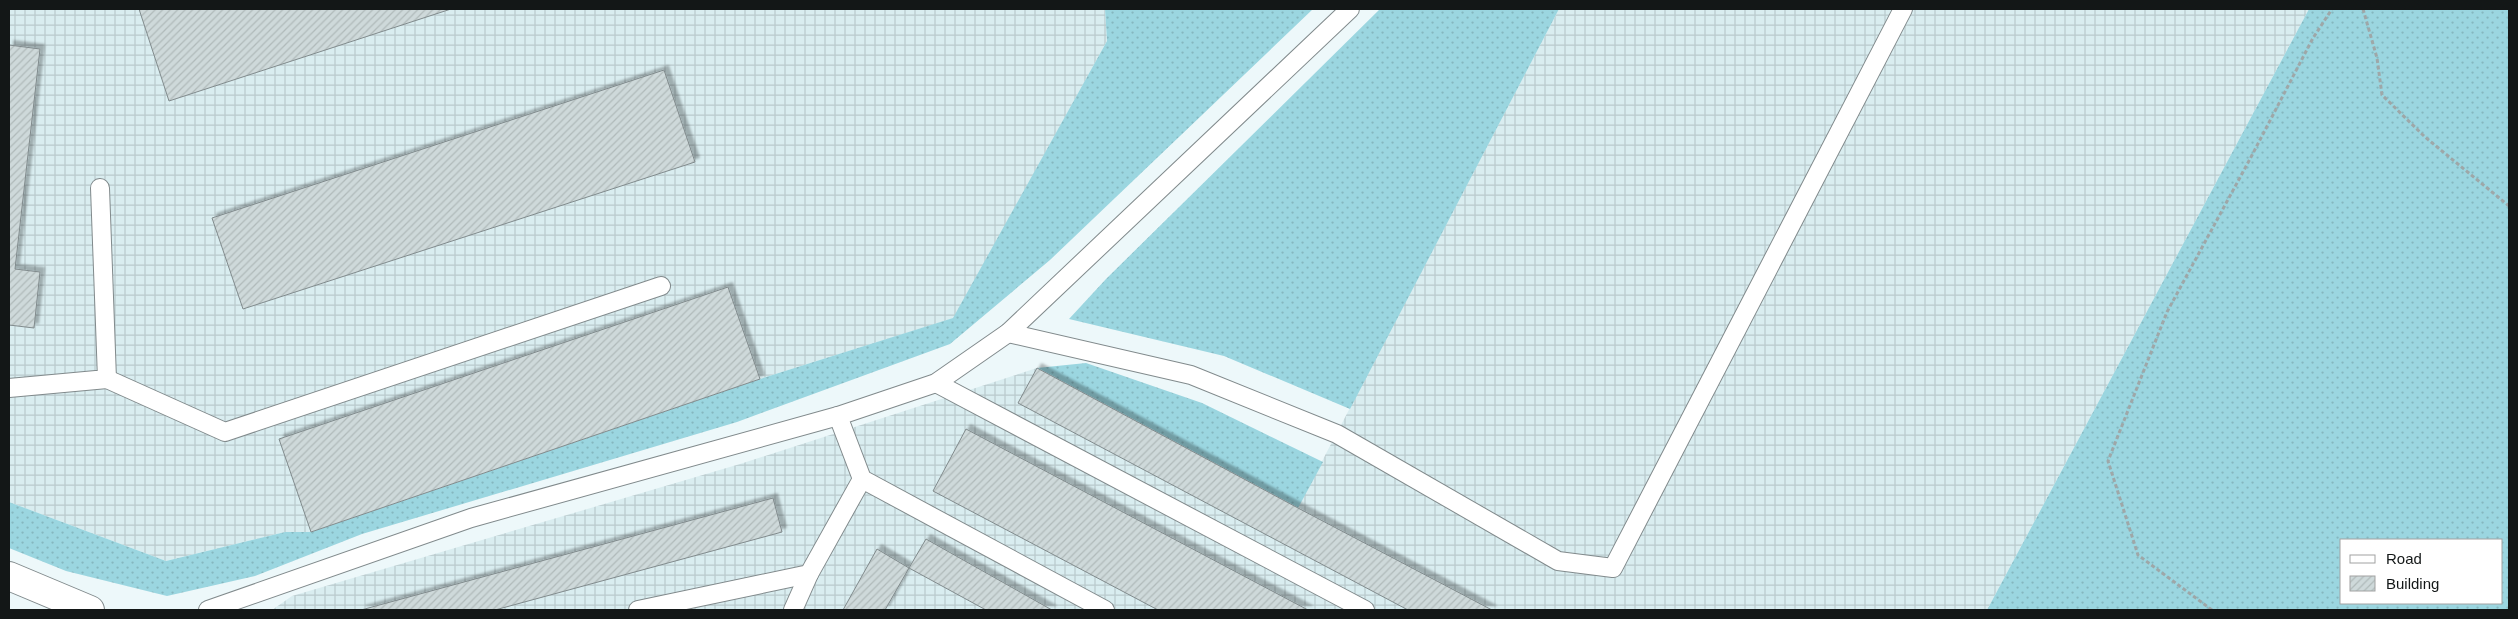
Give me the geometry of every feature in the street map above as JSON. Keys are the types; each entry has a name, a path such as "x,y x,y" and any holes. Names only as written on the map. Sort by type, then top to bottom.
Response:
{"street":[{"path":"9,576 90,610"}],"lane":[{"path":"208,610 471,518 838,416 936,383 1008,333 1350,9"},
{"path":"1008,333 1191,375 1337,434 1558,561 1613,568 1903,9"},
{"path":"100,188 106,379"},
{"path":"9,388 106,379 226,432 661,286"},
{"path":"936,383 1365,610"},
{"path":"838,416 862,479 1106,610"},
{"path":"793,610 809,574 862,479"},
{"path":"638,610 809,574"}],"path":[{"path":"2212,610 2138,555 2108,460 2167,312 2250,159 2312,38 2332,9"},
{"path":"2363,9 2378,58 2382,95 2425,137 2509,206"}],"shaded area":[{"path":"9,9 1105,9 1107,41 954,318 760,379 311,532 285,532 166,561 9,502"},
{"path":"1105,9 1313,9 1050,260 950,344 737,422 362,534 255,576 167,596 66,571 9,548 9,502 166,561 285,532 311,532 760,379 953,318 1107,41"},
{"path":"1380,9 1559,9 1350,409 1224,356 1069,319 1106,279"},
{"path":"1559,9 2309,9 1987,610 272,610 292,596 740,464 1037,368 1298,507"},
{"path":"2309,9 2509,9 2509,610 1987,610"},
{"path":"1086,363 1202,403 1323,462 1298,508 1037,368"}],"building":[{"path":"139,9 451,9 169,101"},
{"path":"9,45 40,49 15,269 40,272 34,328 9,325"},
{"path":"664,70 695,162 243,309 212,218"},
{"path":"728,287 760,379 311,532 279,439"},
{"path":"1037,368 1492,610 1408,610 1018,403"},
{"path":"966,429 1308,610 1158,610 933,491"},
{"path":"773,498 782,532 495,610 361,610"},
{"path":"926,539 1052,610 986,610 909,568"},
{"path":"877,549 909,568 885,610 843,610"}]}
